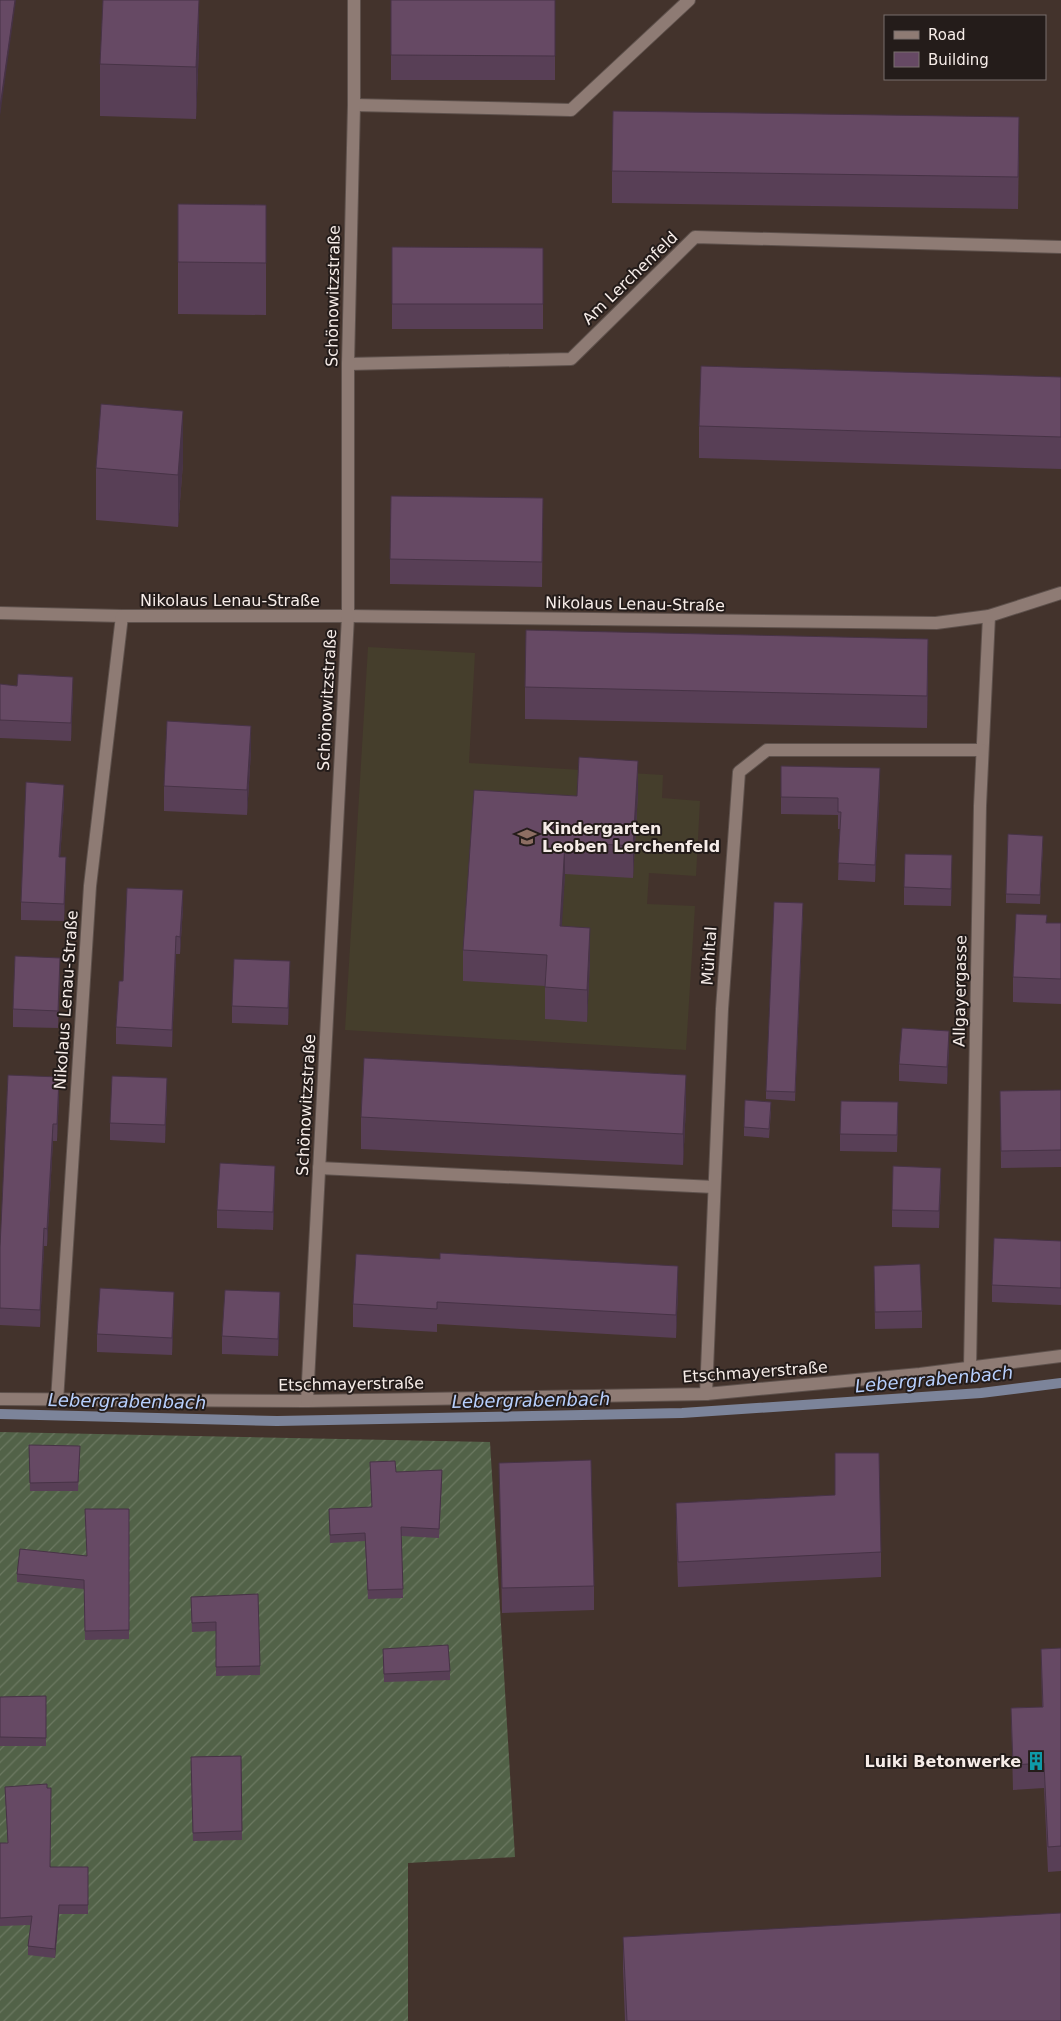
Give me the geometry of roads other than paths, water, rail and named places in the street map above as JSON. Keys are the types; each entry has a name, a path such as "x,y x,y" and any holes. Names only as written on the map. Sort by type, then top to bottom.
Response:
{"street":[{"name":"Schönowitzstraße","path":"307,1401 348,616 348,364 354,105 354,0"},
{"path":"354,105 571,110 689,0"},
{"name":"Am Lerchenfeld","path":"348,364 571,359 695,237 1061,248"},
{"name":"Nikolaus Lenau-Straße","path":"57,1401 90,886 122,616 348,616 936,623 989,616 1061,593"},
{"path":"0,613 122,616"},
{"name":"Allgayergasse","path":"970,1368 982,750 989,616"},
{"name":"Mühltal","path":"706,1394 722,1008 739,772 767,750 982,750"},
{"path":"319,1168 714,1187"},
{"name":"Etschmayerstraße","path":"0,1399 57,1401 307,1401 706,1394 920,1374 1061,1356"}],"waterway":[{"name":"Lebergrabenbach","path":"0,1414 277,1421 682,1413 981,1393 1061,1383"}],"place":[{"name":"Kindergarten Leoben Lerchenfeld","path":"527,837"},
{"name":"Luiki Betonwerke","path":"1036,1761"}]}
